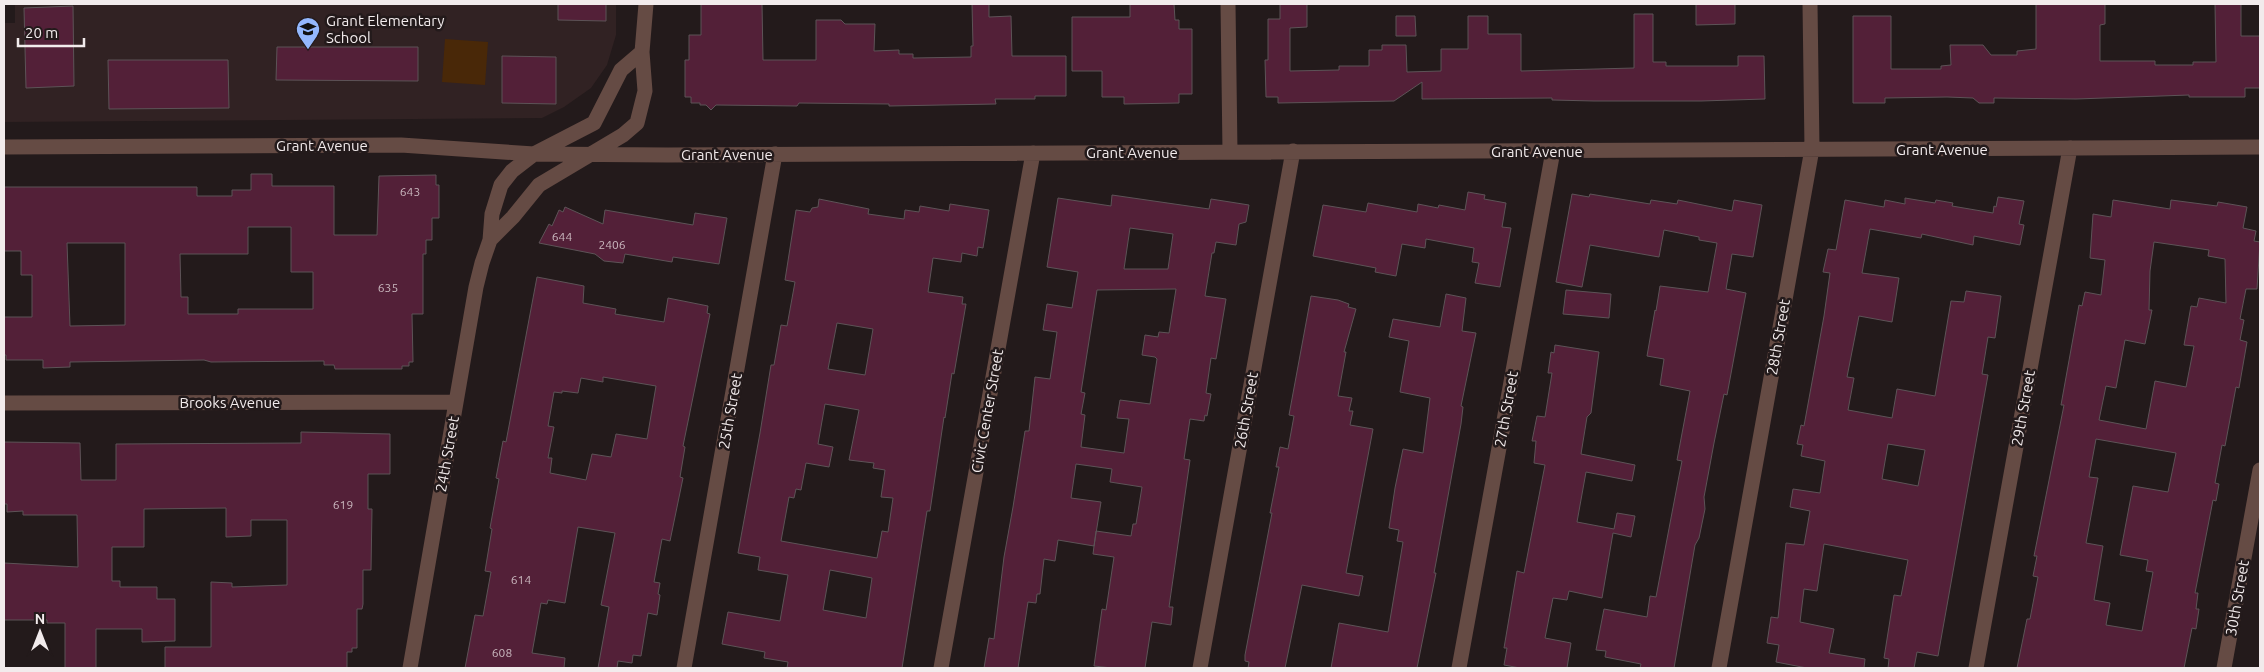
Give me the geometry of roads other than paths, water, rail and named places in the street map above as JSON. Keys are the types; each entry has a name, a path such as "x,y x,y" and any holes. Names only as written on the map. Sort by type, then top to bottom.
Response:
{"street":[{"path":"592,154 624,135 637,123 645,91 642,52 646,4"},
{"path":"1228,4 1230,152"},
{"name":"28th Street","path":"1719,668 1812,150 1810,4"},
{"path":"534,154 594,123 621,70 642,52"},
{"name":"Grant Avenue","path":"4,147 401,145 534,154 2260,147"},
{"name":"29th Street","path":"1976,668 2070,148"},
{"name":"26th Street","path":"1200,668 1293,151"},
{"name":"27th Street","path":"1460,668 1553,151"},
{"name":"Civic Center Street","path":"942,668 1034,153"},
{"name":"24th Street","path":"410,668 476,287 490,240 492,214 501,185 512,171 534,154"},
{"name":"24th Street","path":"490,240 513,217 539,185 592,154"},
{"name":"25th Street","path":"684,668 775,154"},
{"name":"Brooks Avenue","path":"4,403 456,402"},
{"name":"30th Street","path":"2224,668 2260,470"}],"place":[{"name":"Grant Elementary School","path":"308,50"}]}
